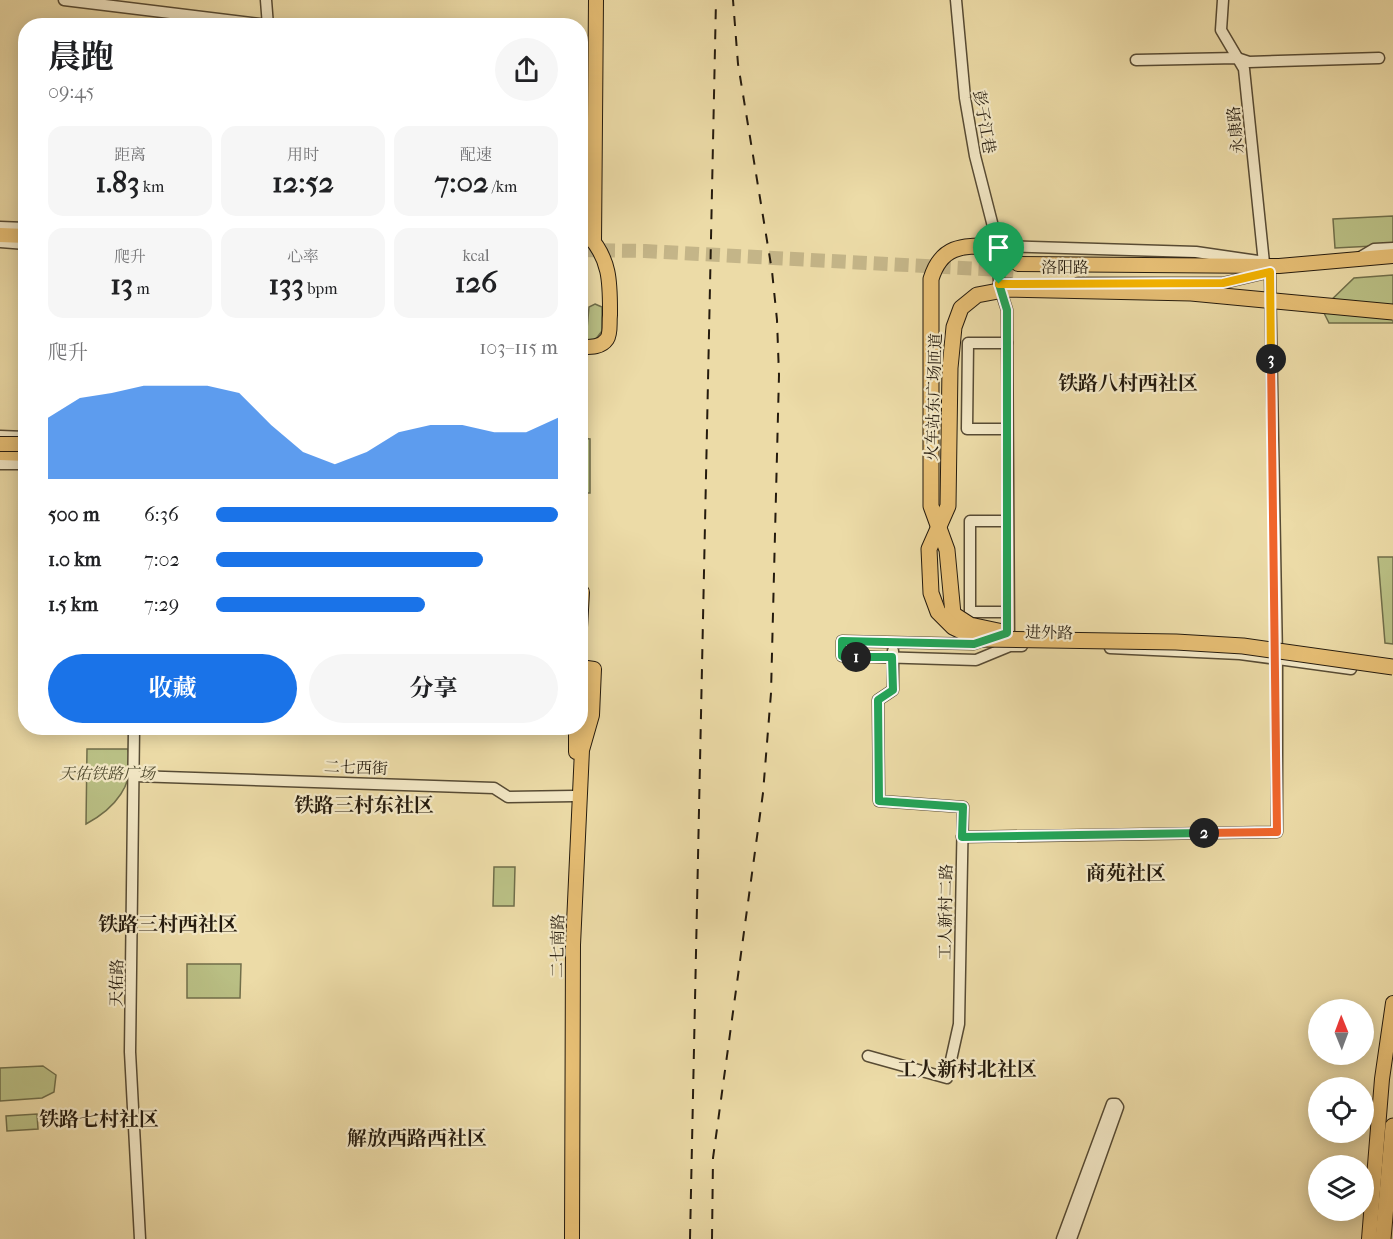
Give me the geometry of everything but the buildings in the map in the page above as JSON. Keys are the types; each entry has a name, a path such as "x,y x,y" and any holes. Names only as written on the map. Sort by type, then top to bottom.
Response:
{"highway":[{"name":"火车站东广场匝道","path":"998,246 969,246 947,252 936,262 931,279 931,506 947,550 953,614 970,625 1009,639"},
{"name":"火车站东广场匝道","path":"1393,312 1191,293 1009,289 977,295 961,308 954,327 948,409 948,506 928,549 931,593 938,612 953,627 978,639 1176,642 1243,646 1393,667"},
{"path":"1381,1239 1393,1126"}],"main road":[{"path":"588,0 588,217"},
{"path":"594,242 596,0"},
{"path":"0,235 18,236"},
{"path":"588,237 594,242 609,271 609,332 607,339 599,345 588,346"},
{"name":"洛阳路","path":"1271,267 1393,256"},
{"name":"洛阳路","path":"1018,268 1393,264"},
{"path":"0,444 18,444"},
{"path":"0,453 18,454"},
{"name":"二七南路","path":"588,669 594,669 592,715 588,729"},
{"name":"二七南路","path":"565,1239 565,951 576,735"},
{"name":"二七南路","path":"572,1239 573,945 582,750 586,735"},
{"path":"1369,1239 1382,1079 1393,1003"},
{"path":"1381,1239 1393,1040"}],"street":[{"path":"64,0 211,18"},
{"path":"266,0 267,18"},
{"name":"彭子江巷","path":"956,0 965,98 975,156 998,246"},
{"name":"永康路","path":"962,837 1277,832 1277,644 1271,267 1244,69 1221,30 1223,0"},
{"path":"1136,60 1237,58 1250,62 1379,58"},
{"path":"0,227 18,228"},
{"path":"0,242 18,243"},
{"path":"998,246 999,284 1007,310 1006,521 1009,639"},
{"name":"洛阳路","path":"998,246 1196,252 1271,267"},
{"path":"1357,259 1374,249 1393,248"},
{"name":"洛阳路","path":"999,284 1223,283 1271,267"},
{"path":"1007,343 968,343 967,418 967,429 1007,429"},
{"path":"0,436 18,437"},
{"path":"0,464 18,464"},
{"path":"1006,521 970,521 970,612 1007,612"},
{"name":"进外路","path":"1393,660 1213,637 1009,639 974,644 842,641 842,656 976,660 1009,639 1277,659 1393,674"},
{"name":"工人新村二路","path":"868,1056 947,1078 959,1024 963,807 879,801 878,700 893,690 892,643"},
{"name":"天佑路","path":"134,735 130,1052 140,1239"},
{"name":"二七西街","path":"134,776 494,788 508,797 574,796"},
{"path":"1062,1239 1112,1104 1116,1104 1118,1107 1071,1239"}],"green space":[{"path":"1393,216 1393,245 1335,248 1333,219"},
{"path":"1393,275 1393,323 1329,323 1322,309 1354,278"},
{"path":"595,304 602,307 602,331 595,340 588,340 589,307"},
{"path":"588,439 590,439 590,493 588,493"},
{"path":"1378,557 1393,557 1393,644 1385,643"},
{"name":"天佑铁路广场","path":"87,749 128,749 130,762 126,784 121,794 106,811 86,824"},
{"path":"494,867 515,867 514,906 493,906"},
{"path":"187,964 241,964 240,998 187,998"},
{"path":"43,1066 56,1075 54,1092 42,1098 0,1101 0,1068"},
{"path":"37,1114 38,1129 7,1131 6,1116"}],"tunnel":[{"path":"588,250 645,251 1018,271"}],"railway":[{"path":"690,1239 716,0"},
{"path":"712,1239 713,1158 763,793 771,693 779,375 772,271 738,64 733,0"}],"district":[{"name":"铁路八村西社区","path":"1128,383"},
{"name":"铁路三村东社区","path":"364,805"},
{"name":"商苑社区","path":"1126,873"},
{"name":"铁路三村西社区","path":"168,924"},
{"name":"工人新村北社区","path":"967,1069"},
{"name":"铁路七村社区","path":"99,1119"},
{"name":"解放西路西社区","path":"417,1138"}],"route":[{"path":"1270,272 1277,659 1277,832 962,837 963,807 912,806 879,801 878,700 893,690 892,657 842,656 842,641 974,644 1007,633 1007,310 999,284 1223,283 1270,272"}]}
